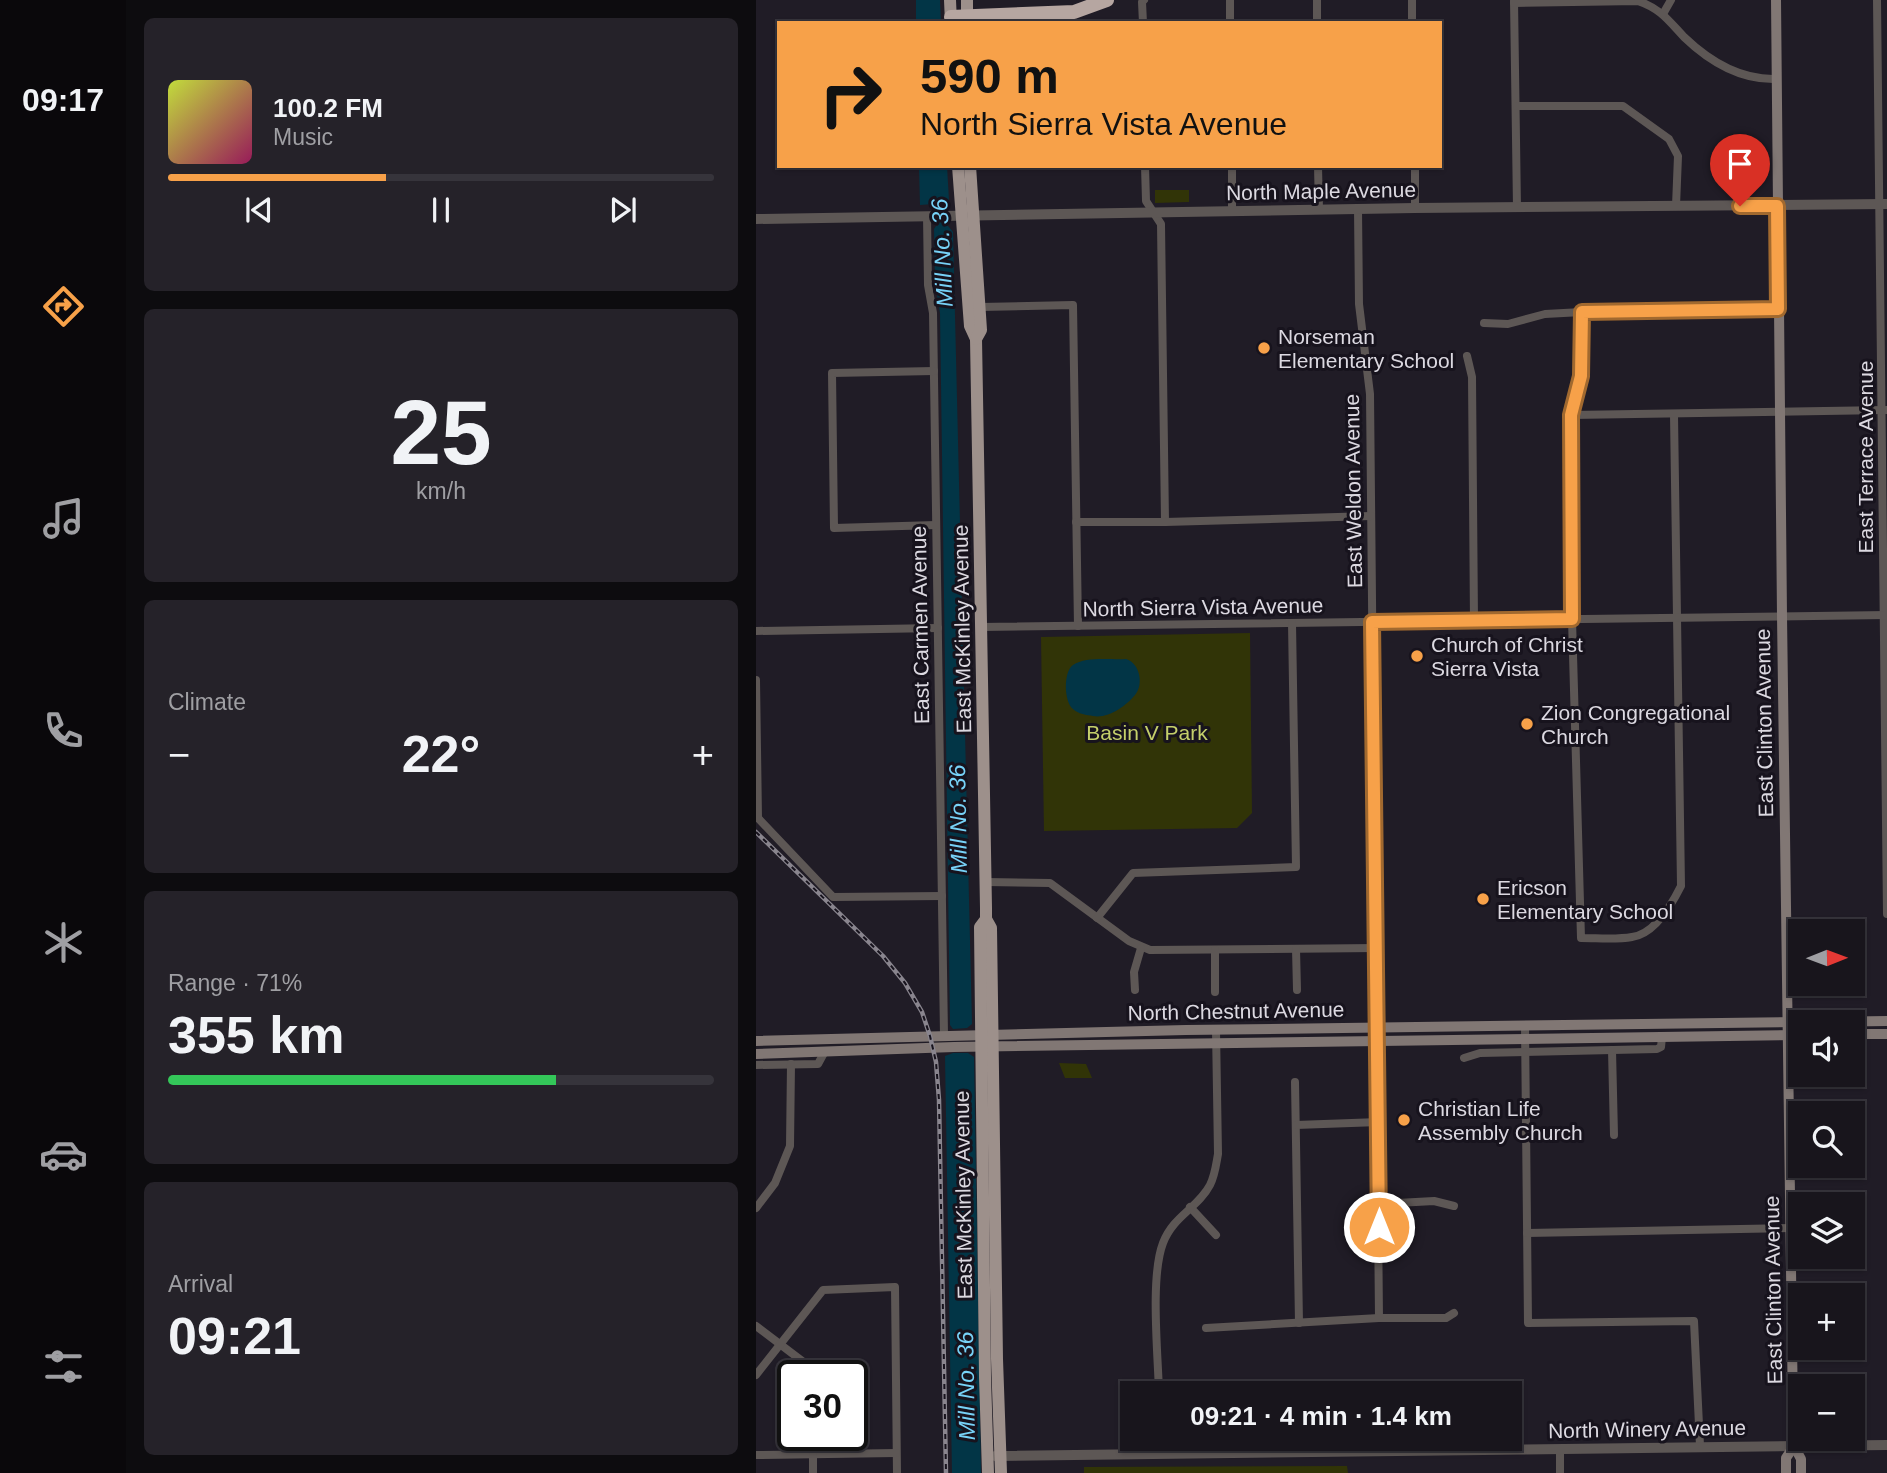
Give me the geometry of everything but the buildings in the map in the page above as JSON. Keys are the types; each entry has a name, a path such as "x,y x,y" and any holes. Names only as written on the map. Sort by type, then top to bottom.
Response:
{"highway":[{"path":"951,20 1074,12 1107,0"}],"main road":[{"path":"950,0 951,20"},
{"path":"967,0 967,20"},
{"name":"East Clinton Avenue","path":"1776,0 1788,1022"},
{"name":"East McKinley Avenue","path":"958,168 970,326 976,339 986,919 991,928 980,1041 982,1137 994,1456 1001,1473"},
{"name":"East McKinley Avenue","path":"971,168 962,215 980,307 981,330 976,339"},
{"path":"1865,1021 1887,1021"},
{"name":"North Chestnut Avenue","path":"756,1054 954,1047 980,1041 1186,1030 1788,1022"},
{"path":"1108,1045 1120,1038 1159,1037 1186,1030"},
{"path":"1865,1034 1887,1034"},
{"path":"927,1048 949,1035"},
{"name":"North Chestnut Avenue","path":"756,1041 949,1035 980,1041 1108,1045 1788,1035"},
{"path":"781,1054 793,1048 814,1047 820,1040"},
{"name":"East McKinley Avenue","path":"980,1041 996,1251 994,1456 988,1473"},
{"name":"East Clinton Avenue","path":"1789,1087 1790,1192"},
{"path":"982,1137 988,1169 990,1243 996,1251"},
{"name":"East Clinton Avenue","path":"1792,1269 1793,1374"},
{"path":"1786,1473 1786,1458 1791,1451"},
{"path":"1797,1451 1801,1459 1801,1473"}],"street":[{"path":"1143,21 1144,0"},
{"path":"1230,0 1230,21"},
{"path":"1317,0 1317,21"},
{"path":"1412,0 1412,21"},
{"path":"1663,14 1671,0"},
{"name":"East Terrace Avenue","path":"1877,0 1884,204 1887,914"},
{"path":"1517,208 1514,1 1638,1 1653,6 1693,44 1732,72 1759,79 1776,79"},
{"path":"1517,106 1623,106 1669,139 1678,156 1676,206"},
{"path":"1145,168 1146,201 1161,224 1165,522"},
{"path":"1232,168 1232,212"},
{"path":"1318,168 1319,210"},
{"path":"1415,168 1415,208"},
{"name":"North Maple Avenue","path":"756,219 1415,208 1884,204"},
{"name":"East Weldon Avenue","path":"1358,209 1359,304 1370,394 1380,1204 1379,1318"},
{"name":"East Carmen Avenue","path":"927,216 928,285 933,313 942,897 949,1035"},
{"path":"980,307 1073,305 1078,626"},
{"path":"1484,323 1508,324 1545,314 1582,312 1778,309"},
{"path":"1582,312 1581,376 1571,415 1572,619 1581,938 1635,937 1653,925 1668,910 1681,886 1675,415"},
{"path":"1467,356 1472,377 1474,621"},
{"path":"934,371 832,373 834,528 936,525"},
{"path":"1571,415 1884,410"},
{"path":"1076,522 1371,516"},
{"name":"North Sierra Vista Avenue","path":"981,628 1885,615"},
{"path":"1097,918 1133,873 1296,867 1292,623"},
{"path":"756,631 938,628"},
{"path":"756,680 758,818 833,897 942,897"},
{"path":"986,882 1051,883 1141,948 1159,951 1377,948"},
{"path":"1135,990 1134,972 1141,948"},
{"path":"1296,949 1297,990"},
{"path":"1214,950 1215,992"},
{"path":"1525,1026 1528,1322 1694,1321 1700,1446"},
{"path":"1159,1381 1159,1257 1170,1228 1209,1186 1218,1154 1216,1030"},
{"name":"North Chestnut Avenue","path":"1464,1058 1474,1053 1658,1049 1662,1044 1662,1037"},
{"path":"1612,1050 1614,1135"},
{"path":"756,1065 818,1064 824,1053"},
{"path":"756,1208 775,1183 790,1146 790,1064"},
{"path":"1295,1082 1299,1323"},
{"path":"1296,1125 1379,1122"},
{"path":"1380,1204 1434,1201 1454,1206"},
{"path":"1190,1207 1216,1235"},
{"path":"1527,1233 1788,1228"},
{"path":"756,1375 822,1290 895,1287 897,1473"},
{"path":"1206,1328 1379,1318 1446,1318 1454,1313"},
{"path":"756,1326 801,1360"},
{"name":"North Winery Avenue","path":"1865,1445 1887,1445"},
{"name":"North Winery Avenue","path":"994,1456 1788,1446"},
{"path":"1560,1449 1560,1473"},
{"path":"756,1455 896,1453"},
{"path":"813,1456 813,1473"}],"green space":[{"path":"1155,190 1189,190 1189,202 1155,203"},
{"name":"Basin V Park","path":"1250,633 1252,813 1237,828 1044,831 1041,637"},
{"path":"1059,1063 1086,1064 1092,1078 1065,1078"},
{"path":"1347,1466 1348,1473 1084,1473 1084,1467"}],"water":[{"path":"916,0 940,0 941,21 916,21"},
{"path":"919,168 947,168 947,203 920,205"},
{"path":"936,226 948,226 953,232 972,1024 967,1028 953,1029 950,1025 940,313 935,283"},
{"path":"1092,659 1126,659 1135,665 1140,680 1138,691 1131,699 1105,716 1085,715 1073,709 1066,687 1073,665"},
{"path":"968,1053 974,1057 981,1473 952,1473 945,1056"}],"waterway":[{"name":"Mill No. 36","path":"939,197 942,234"}],"railway":[{"path":"756,832 883,956 905,983 922,1012 930,1036 936,1062 939,1100 946,1473"}],"place":[{"name":"Norseman Elementary School","path":"1264,348"},
{"name":"Church of Christ Sierra Vista","path":"1417,656"},
{"name":"Zion Congregational Church","path":"1527,724"},
{"name":"Ericson Elementary School","path":"1483,899"},
{"name":"Christian Life Assembly Church","path":"1404,1120"}],"route":[{"path":"1379,1227 1372,622 1572,619 1571,415 1581,376 1582,312 1778,309 1777,206 1740,206"}]}
